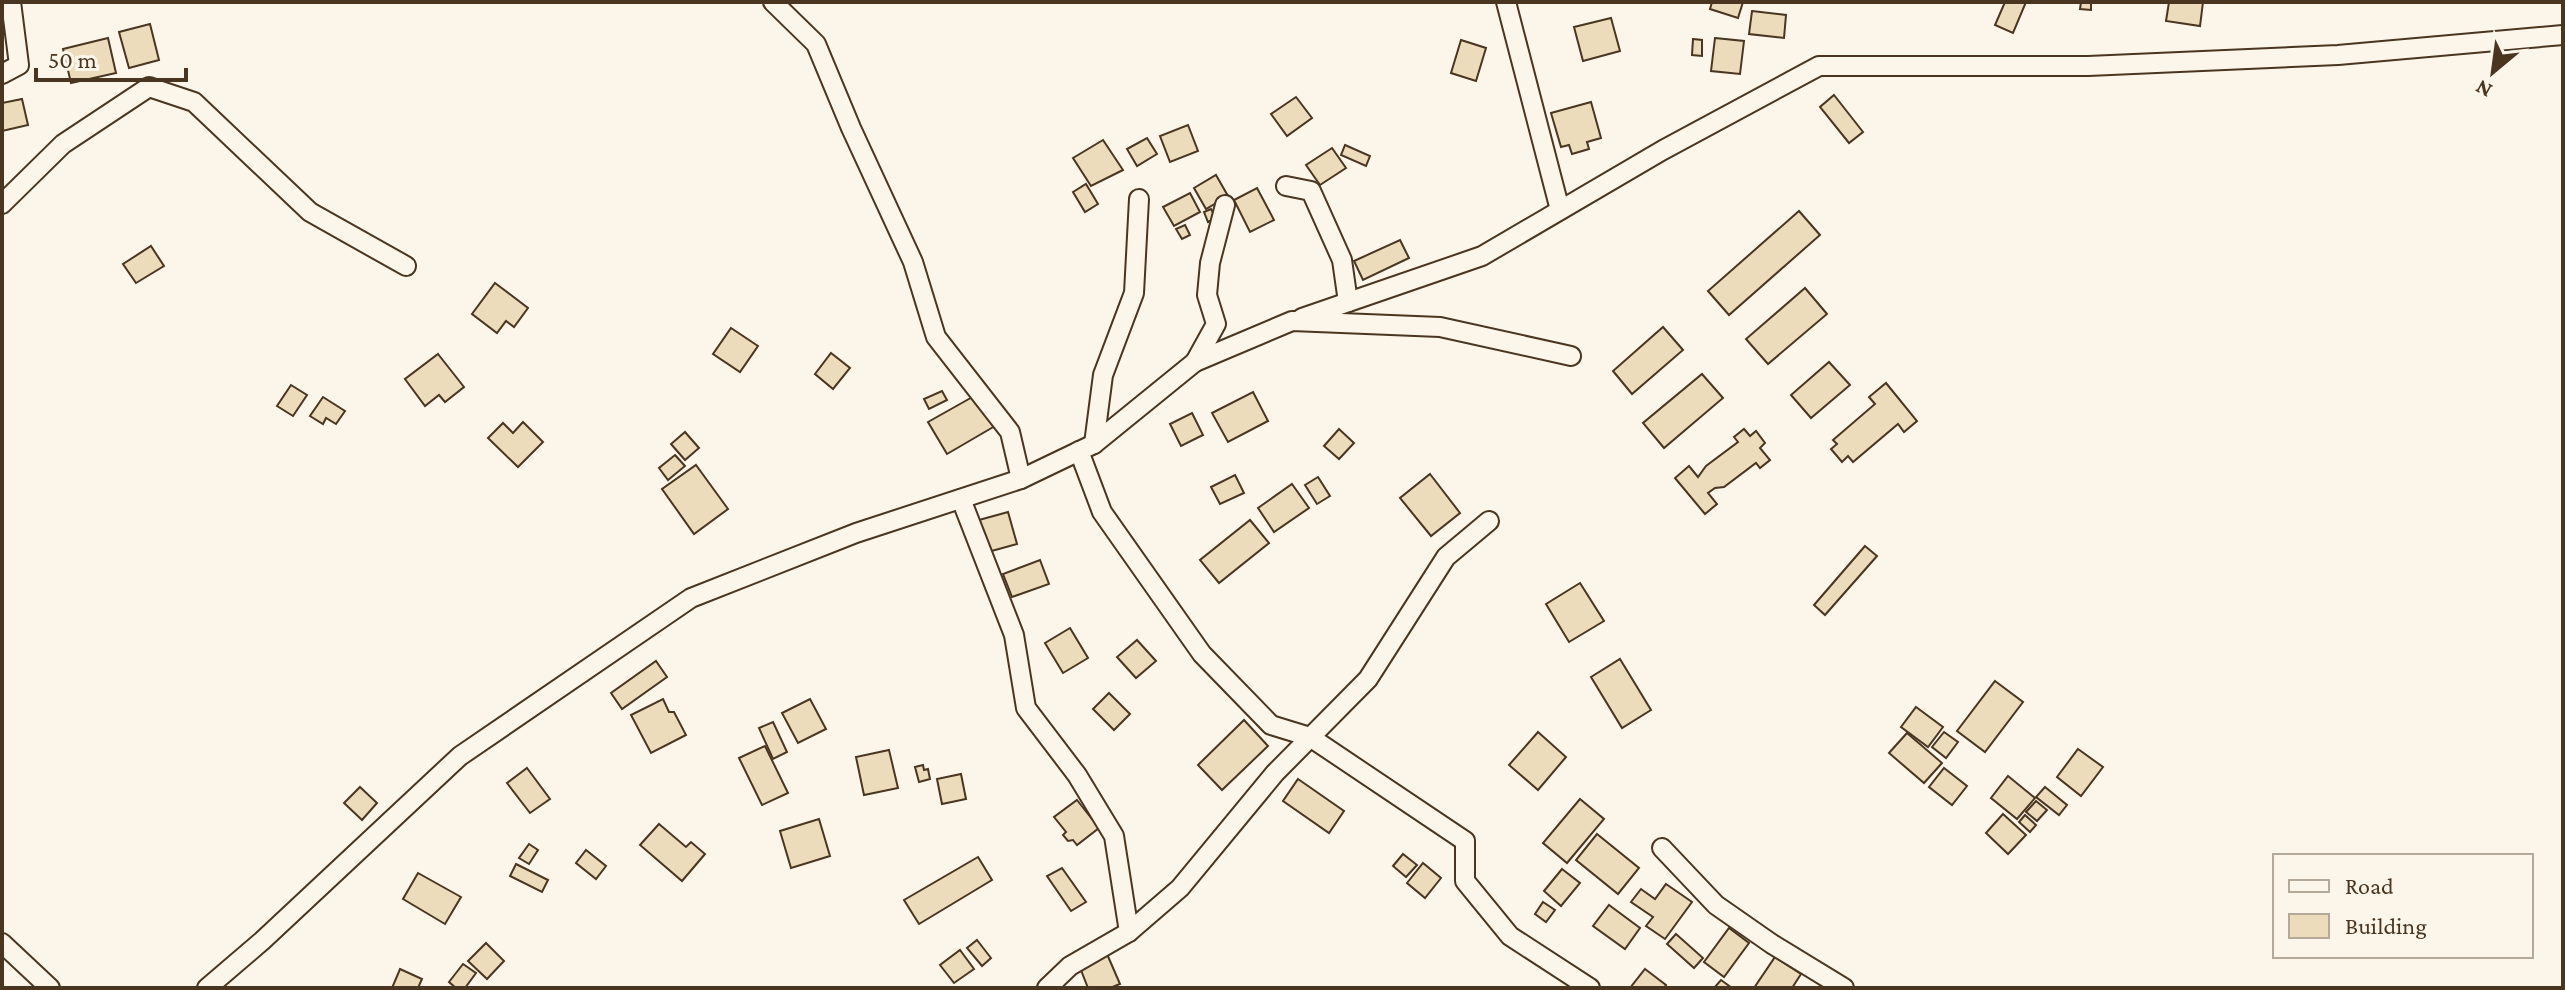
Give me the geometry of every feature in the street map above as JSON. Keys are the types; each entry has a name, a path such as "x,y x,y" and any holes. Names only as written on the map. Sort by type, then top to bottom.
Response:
{"street":[{"path":"2,74 19,65 11,2"},
{"path":"773,2 816,44 913,262 936,337 1010,432 1021,479"},
{"path":"1506,2 1560,210"},
{"path":"207,988 262,941 460,756 691,598 856,533 1021,479 1087,448 1195,362 1292,321 1482,256 1663,150 1819,66 2088,66 2338,55 2563,35"},
{"path":"2,204 63,144 149,87 194,102 310,212 406,266"},
{"path":"1286,186 1311,191 1342,260 1348,302"},
{"path":"1139,199 1134,293 1103,375 1087,448 1102,512 1202,654 1271,725 1310,737 1465,841 1465,881 1510,936 1590,988"},
{"path":"1195,362 1216,324 1207,295 1210,263 1225,205"},
{"path":"1292,321 1440,327 1571,356"},
{"path":"961,499 1014,635 1026,708 1077,775 1114,836 1129,932"},
{"path":"1047,988 1070,966 1129,932 1180,888 1275,773 1368,679 1446,557 1489,521"},
{"path":"1662,848 1716,905 1844,988"},
{"path":"2,943 50,988"}],"building":[{"path":"1712,2 1743,2 1738,18 1710,9"},
{"path":"2005,2 2026,2 2013,33 1995,25"},
{"path":"2081,2 2091,2 2091,10 2080,9"},
{"path":"2169,2 2203,2 2200,26 2166,21"},
{"path":"1752,11 1786,15 1784,38 1749,34"},
{"path":"1611,18 1620,51 1583,61 1574,27"},
{"path":"150,24 159,60 129,68 119,32"},
{"path":"108,38 116,73 71,83 63,49"},
{"path":"1715,38 1744,41 1740,74 1711,71"},
{"path":"1693,39 1702,40 1702,56 1692,55"},
{"path":"1461,40 1486,48 1476,81 1451,73"},
{"path":"1834,95 1863,132 1849,143 1820,107"},
{"path":"1296,97 1312,118 1287,136 1271,114"},
{"path":"22,99 28,125 2,131 2,103"},
{"path":"1591,102 1601,138 1587,142 1589,149 1572,154 1569,145 1561,147 1551,113"},
{"path":"1188,125 1198,151 1170,162 1160,136"},
{"path":"1147,138 1157,154 1137,166 1127,149"},
{"path":"1103,140 1123,170 1091,186 1073,158"},
{"path":"1345,145 1370,156 1366,166 1341,155"},
{"path":"1332,148 1346,168 1320,185 1306,165"},
{"path":"1216,175 1228,196 1206,209 1194,188"},
{"path":"1086,184 1098,204 1085,212 1073,192"},
{"path":"1257,188 1274,220 1250,232 1234,200"},
{"path":"1190,193 1200,212 1174,226 1163,207"},
{"path":"1211,209 1216,218 1208,222 1204,212"},
{"path":"1799,211 1820,235 1729,315 1708,291"},
{"path":"1185,225 1190,235 1182,239 1176,229"},
{"path":"1400,240 1409,258 1363,280 1354,261"},
{"path":"151,246 164,266 136,283 123,264"},
{"path":"495,283 528,308 514,327 506,321 497,333 472,314"},
{"path":"1805,288 1827,314 1768,364 1746,339"},
{"path":"1663,327 1683,350 1632,394 1613,371"},
{"path":"731,328 758,346 740,372 713,354"},
{"path":"831,353 850,368 833,389 815,374"},
{"path":"438,354 464,387 445,402 439,395 425,406 405,379"},
{"path":"1829,362 1850,385 1811,418 1791,395"},
{"path":"1702,374 1723,398 1664,448 1643,423"},
{"path":"1886,383 1917,421 1904,432 1898,424 1853,462 1848,456 1842,462 1831,449 1837,444 1833,440 1875,404 1869,397"},
{"path":"291,385 307,395 293,416 277,406"},
{"path":"942,391 947,400 929,409 924,399"},
{"path":"1253,392 1268,421 1228,442 1212,413"},
{"path":"976,395 995,426 947,454 928,422"},
{"path":"323,397 345,411 336,424 326,418 323,424 310,416"},
{"path":"1192,413 1203,435 1181,446 1170,424"},
{"path":"523,422 543,442 518,467 488,438 503,423 513,433"},
{"path":"1339,429 1354,443 1339,459 1324,446"},
{"path":"1744,429 1750,436 1756,431 1765,443 1760,448 1770,460 1760,468 1756,463 1724,487 1708,493 1717,504 1705,514 1675,478 1689,466 1698,477 1706,466 1738,442 1734,437"},
{"path":"685,432 699,448 685,460 671,444"},
{"path":"675,455 685,466 668,480 659,468"},
{"path":"696,465 728,509 694,534 662,489"},
{"path":"1430,474 1460,513 1431,536 1400,498"},
{"path":"1235,475 1244,493 1220,504 1211,487"},
{"path":"1318,477 1330,496 1317,504 1305,485"},
{"path":"1292,484 1309,508 1274,532 1258,508"},
{"path":"1008,512 1017,544 988,552 979,520"},
{"path":"1250,520 1269,543 1219,583 1200,560"},
{"path":"1865,546 1877,556 1825,615 1814,605"},
{"path":"1040,560 1049,584 1012,597 1003,574"},
{"path":"1580,583 1604,621 1569,642 1546,604"},
{"path":"1070,628 1088,658 1063,673 1045,643"},
{"path":"1137,640 1156,661 1136,678 1117,657"},
{"path":"1620,659 1651,710 1622,728 1591,677"},
{"path":"656,661 667,677 622,709 611,693"},
{"path":"1995,681 2023,702 1985,752 1957,731"},
{"path":"1109,693 1130,714 1114,730 1093,709"},
{"path":"663,699 686,735 651,753 631,715"},
{"path":"810,699 826,729 798,743 782,713"},
{"path":"1916,707 1943,727 1928,747 1901,727"},
{"path":"1244,720 1268,746 1222,790 1198,765"},
{"path":"773,722 787,752 773,759 759,728"},
{"path":"1538,732 1566,757 1538,790 1509,765"},
{"path":"1944,732 1958,742 1946,758 1932,747"},
{"path":"1907,733 1942,763 1924,783 1889,753"},
{"path":"765,746 788,793 762,805 739,758"},
{"path":"2078,749 2103,767 2081,796 2057,777"},
{"path":"889,750 898,788 864,795 856,757"},
{"path":"923,765 924,770 928,769 930,779 919,782 915,767"},
{"path":"527,768 550,799 530,813 507,783"},
{"path":"1944,768 1967,786 1952,805 1929,787"},
{"path":"961,774 966,799 942,804 937,779"},
{"path":"2008,776 2035,798 2017,819 1991,798"},
{"path":"1298,779 1344,811 1329,833 1283,801"},
{"path":"360,787 377,803 362,820 344,803"},
{"path":"2045,787 2067,805 2059,815 2036,797"},
{"path":"1580,799 1604,819 1567,863 1543,843"},
{"path":"1077,800 1099,828 1077,845 1063,835 1066,832 1054,817"},
{"path":"2036,801 2047,810 2037,821 2026,812"},
{"path":"2003,814 2026,835 2008,854 1986,833"},
{"path":"2025,815 2036,825 2030,832 2019,822"},
{"path":"819,819 830,856 791,868 780,831"},
{"path":"659,824 686,847 691,842 705,854 682,881 640,845"},
{"path":"1597,834 1639,868 1618,894 1576,860"},
{"path":"529,844 538,850 529,864 519,858"},
{"path":"586,850 606,866 596,879 576,863"},
{"path":"1403,854 1417,865 1406,877 1393,866"},
{"path":"978,857 992,880 919,924 904,900"},
{"path":"1423,863 1441,878 1425,898 1407,883"},
{"path":"516,864 548,880 542,892 510,876"},
{"path":"1062,868 1086,902 1071,911 1047,876"},
{"path":"1562,869 1580,883 1561,906 1544,891"},
{"path":"418,873 461,897 445,924 403,899"},
{"path":"1666,884 1692,902 1665,939 1646,926 1653,917 1631,902 1641,889 1655,899"},
{"path":"1543,902 1555,910 1546,922 1535,914"},
{"path":"1609,905 1640,928 1625,949 1593,926"},
{"path":"1729,928 1749,943 1724,977 1704,962"},
{"path":"1676,934 1703,958 1694,968 1667,944"},
{"path":"977,940 991,958 982,966 967,948"},
{"path":"486,943 504,961 487,979 468,961"},
{"path":"960,950 974,969 954,983 940,965"},
{"path":"1107,954 1120,984 1110,988 1088,988 1079,965"},
{"path":"1775,957 1801,974 1792,988 1754,988"},
{"path":"463,964 476,973 465,988 456,988 449,982"},
{"path":"400,969 422,979 418,988 392,988"},
{"path":"1645,969 1666,985 1664,988 1630,988"},
{"path":"1721,980 1732,988 1714,988"}]}
